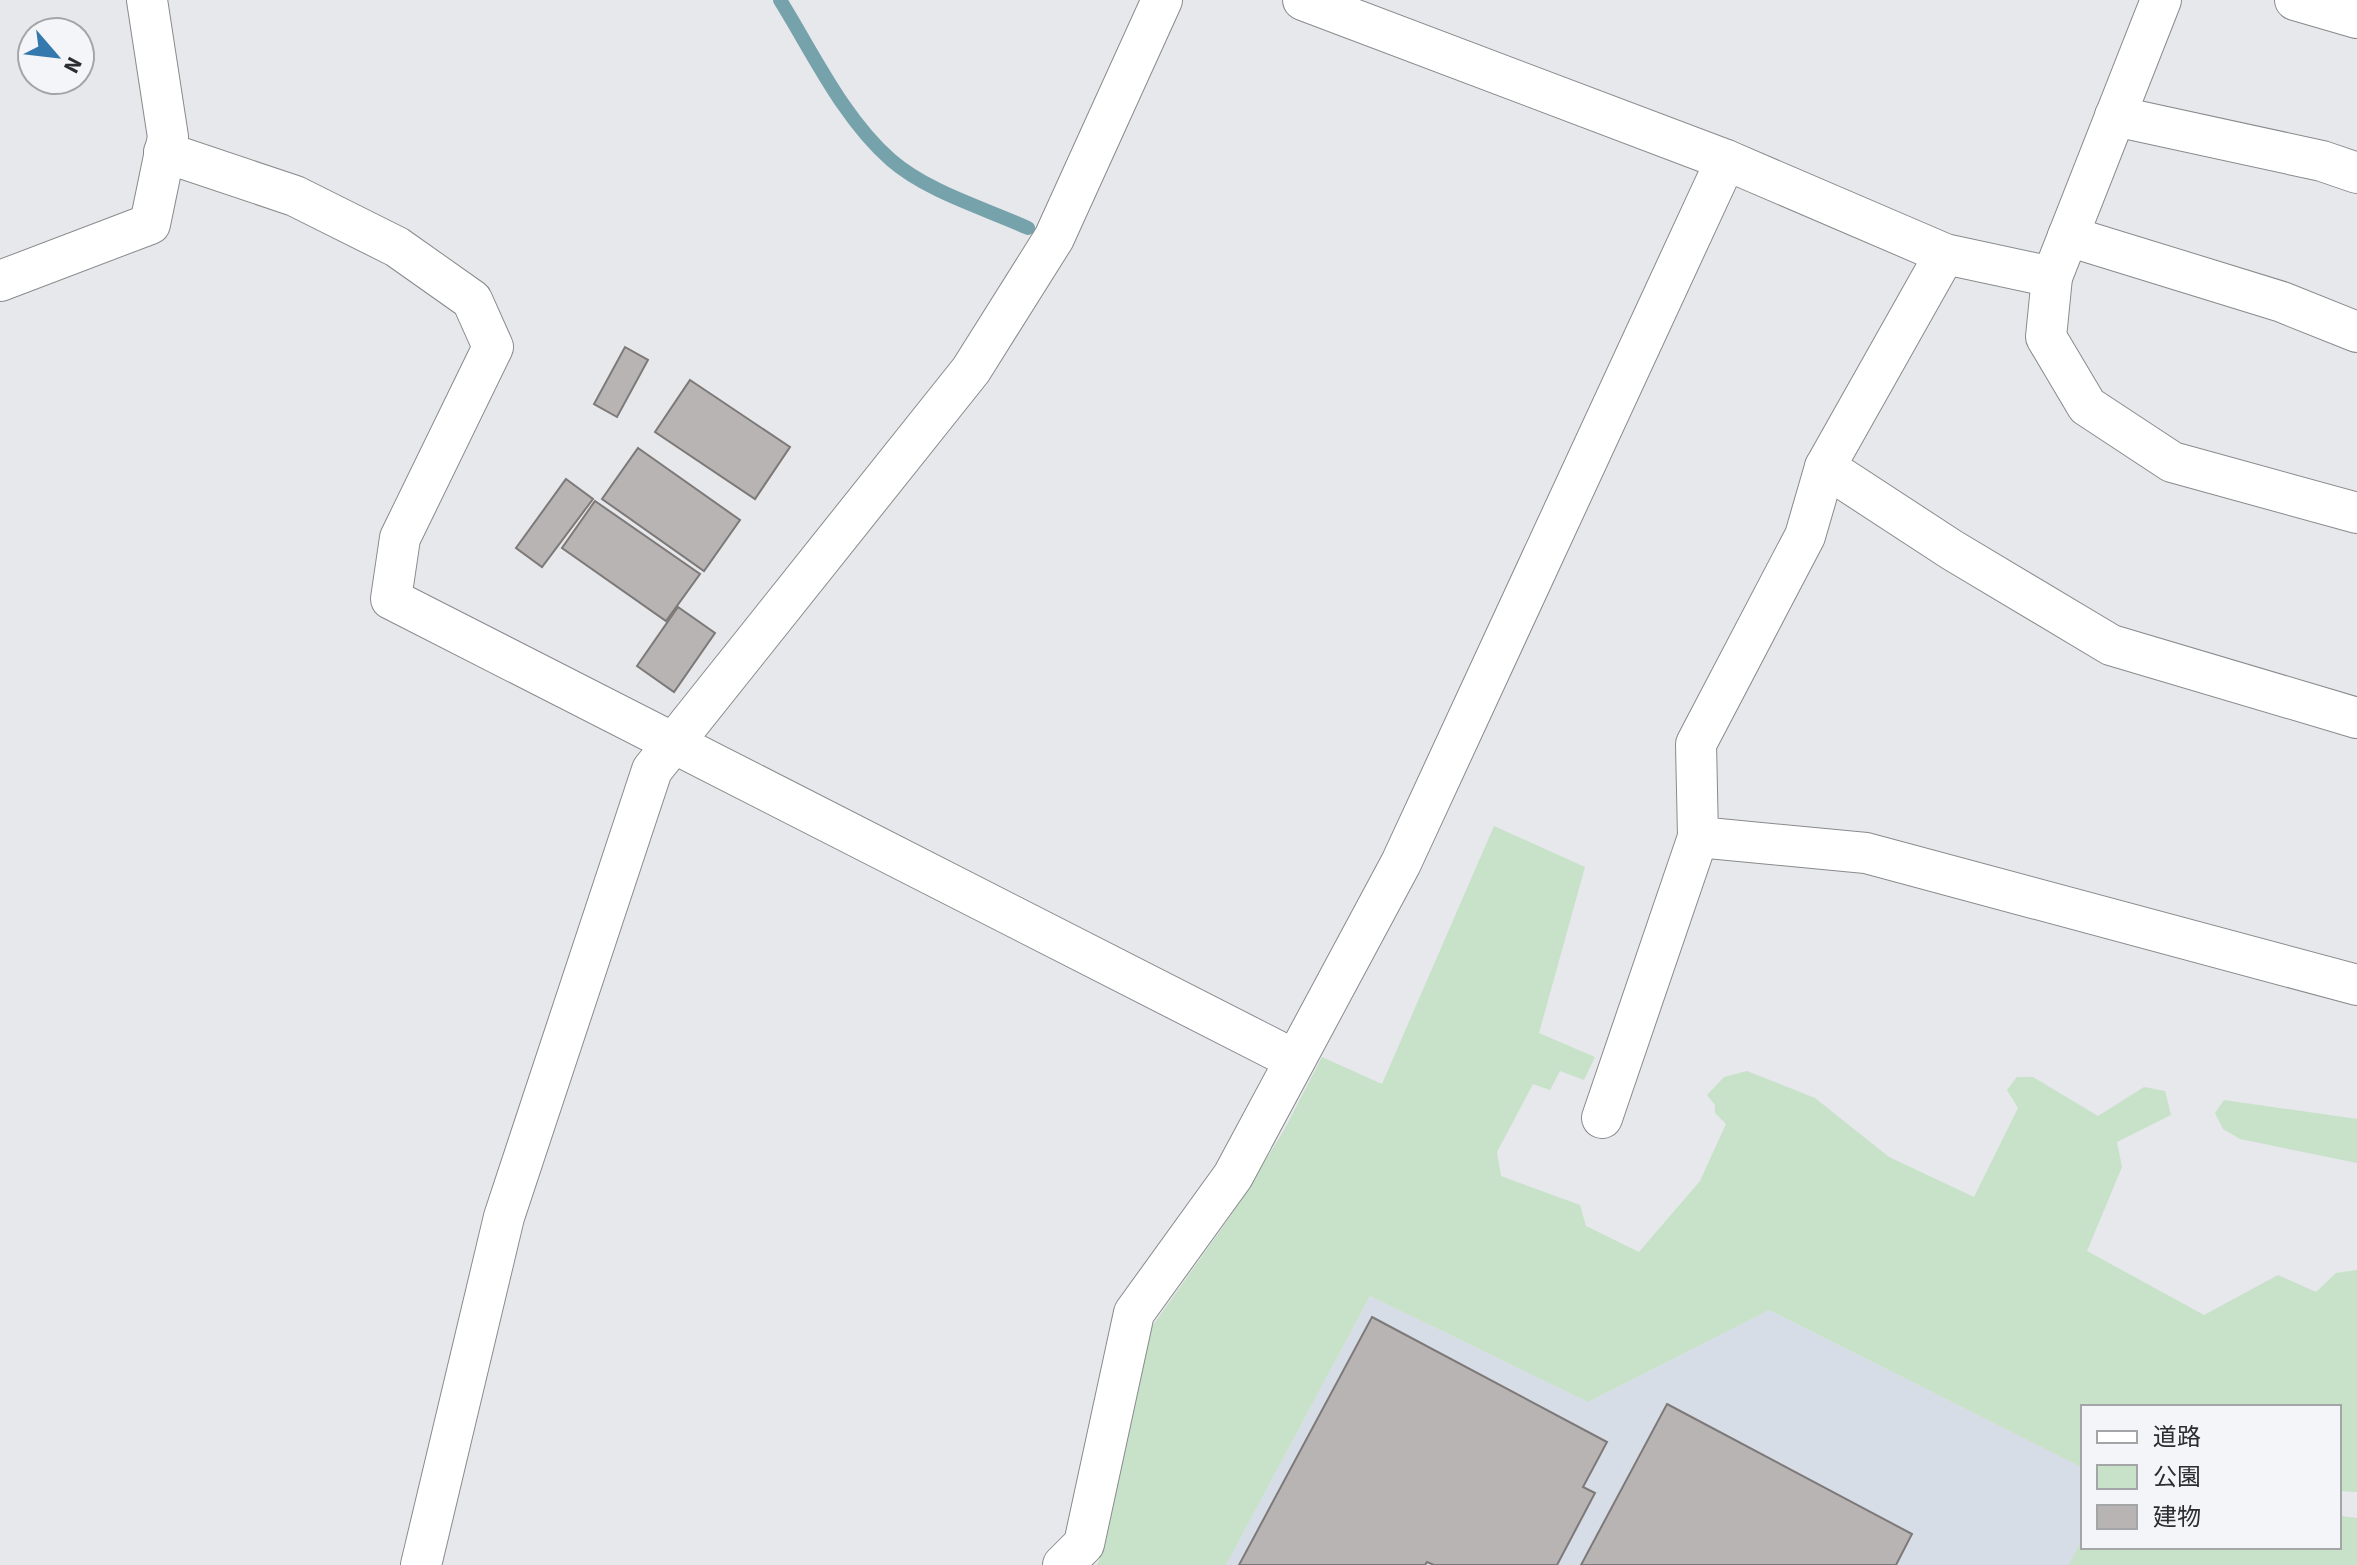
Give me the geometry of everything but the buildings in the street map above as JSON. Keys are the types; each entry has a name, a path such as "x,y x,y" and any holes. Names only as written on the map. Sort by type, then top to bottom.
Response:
{"street":[{"path":"0,281 150,224 168,137 147,0"},
{"path":"421,1565 504,1217 652,770 971,370 1054,238 1162,0"},
{"path":"1303,0 1726,160 1945,254 2052,277"},
{"path":"2161,0 2052,277 2046,337 2087,406 2172,462 2357,513"},
{"path":"2295,0 2357,18"},
{"path":"2115,116 2322,161 2357,173"},
{"path":"164,152 295,196 397,247 472,300 493,347 400,538 391,599 1295,1060"},
{"path":"1063,1565 1084,1544 1134,1313 1233,1176 1401,863 1726,160"},
{"path":"2068,236 2282,302 2357,332"},
{"path":"1602,1118 1698,837 1696,744 1805,536 1825,467 1945,254"},
{"path":"1825,467 1952,550 2111,645 2357,718"},
{"path":"1698,837 1866,853 2357,985"}],"shaded area":[{"path":"1370,1296 1588,1402 1769,1310 2081,1467 2081,1549 2341,1549 2341,1516 2357,1518 2357,1565 1226,1565"}],"green space":[{"path":"1494,826 1585,867 1539,1033 1595,1057 1584,1080 1560,1071 1550,1090 1533,1084 1497,1152 1501,1176 1580,1205 1586,1226 1639,1252 1700,1181 1726,1124 1715,1113 1715,1105 1707,1095 1724,1077 1747,1071 1815,1098 1889,1157 1974,1197 2018,1108 2007,1090 2017,1077 2033,1077 2098,1116 2144,1087 2165,1091 2171,1115 2117,1142 2122,1167 2087,1251 2204,1315 2278,1275 2316,1292 2336,1273 2357,1270 2357,1492 2341,1491 2341,1405 2081,1405 2081,1467 1769,1310 1588,1402 1370,1296 1226,1565 1097,1565 1105,1547 1136,1365 1151,1328 1227,1221 1283,1132 1322,1057 1382,1084"},
{"path":"2224,1100 2357,1119 2357,1163 2240,1139 2223,1129 2215,1113"},
{"path":"2341,1516 2357,1518 2357,1565 2069,1565 2081,1542 2081,1549 2341,1549"}],"waterway":[{"path":"780,0 843,105 891,160 939,190 1028,228"}]}
